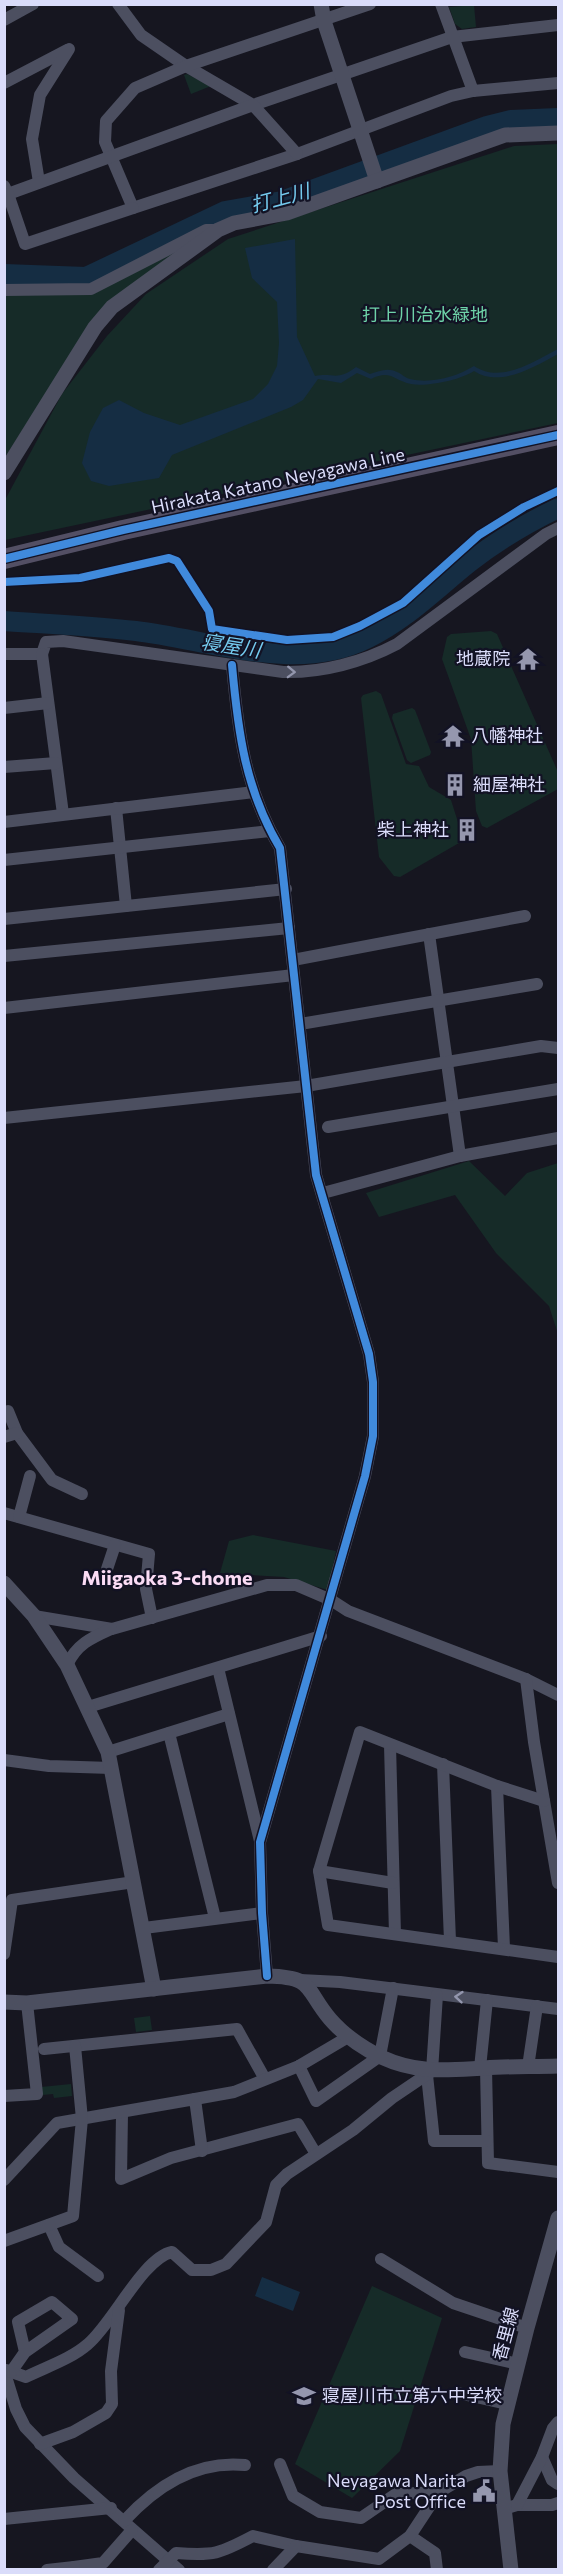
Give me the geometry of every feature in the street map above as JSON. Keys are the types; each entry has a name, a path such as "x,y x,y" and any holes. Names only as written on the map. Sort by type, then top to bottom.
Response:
{"main road":[{"name":"Hirakata Katano Neyagawa Line","path":"4,559 123,530 558,435"}],"street":[{"path":"4,20 33,4"},
{"path":"118,4 141,35 186,66 253,105 297,154"},
{"path":"321,4 324,21 374,173"},
{"path":"133,208 105,142 106,121 135,88 186,66 370,4"},
{"path":"441,4 472,92"},
{"path":"558,25 452,37 39,182 6,190 25,244 297,154 451,96 558,83"},
{"path":"4,83 69,49 40,95 32,139 39,182"},
{"path":"4,473 95,327 112,306 218,230 234,223 286,213 374,173 505,135 558,133"},
{"path":"4,290 91,289 206,230 218,230"},
{"path":"63,814 42,654 46,642 63,641 232,665 302,672 351,662 381,653 397,644 546,534 558,528"},
{"path":"4,654 42,654"},
{"path":"232,665 238,733 254,792 270,831 280,848 316,1175 369,1354 375,1394 373,1436 365,1476 321,1636 260,1842"},
{"path":"4,708 48,703"},
{"path":"4,767 56,763"},
{"path":"4,822 254,792"},
{"path":"116,808 126,906"},
{"path":"4,860 270,831"},
{"path":"4,919 286,889"},
{"path":"293,960 525,916"},
{"path":"4,956 290,928"},
{"path":"429,934 460,1156"},
{"path":"4,1008 294,975"},
{"path":"300,1024 537,984"},
{"path":"4,1118 306,1086 541,1046 558,1047"},
{"path":"328,1127 558,1089"},
{"path":"322,1193 460,1156 558,1138"},
{"path":"8,1411 17,1432 52,1480 82,1494"},
{"path":"4,1437 17,1432"},
{"path":"19,1517 30,1476"},
{"path":"4,1513 149,1554 146,1589 152,1618"},
{"path":"107,1569 116,1545"},
{"path":"4,1583 34,1616 67,1665 108,1752 144,1928 154,1989"},
{"path":"67,1665 76,1648 85,1641 112,1629 267,1585 296,1585 331,1600 348,1611 526,1679 558,1695"},
{"path":"34,1616 112,1629"},
{"path":"88,1707 321,1636"},
{"path":"218,1668 260,1842 267,1977"},
{"path":"526,1679 544,1801 554,1833 558,1883"},
{"path":"108,1752 229,1714"},
{"path":"544,1801 497,1786 360,1732 319,1871 328,1925 558,1957"},
{"path":"169,1733 215,1918"},
{"path":"390,1745 395,1934"},
{"path":"4,1760 49,1766 111,1768"},
{"path":"443,1764 450,1941"},
{"path":"497,1786 504,1948"},
{"path":"319,1871 393,1883"},
{"path":"4,1954 12,1900 134,1882"},
{"path":"144,1928 262,1913"},
{"path":"4,2002 27,2002 267,1977 290,1977 558,2009"},
{"path":"300,1980 310,1988 330,2019 348,2037 380,2056 405,2066 429,2073 483,2068 558,2066"},
{"path":"299,2066 316,2101 380,2056 393,1988"},
{"path":"437,1995 429,2073 434,2141 487,2141"},
{"path":"487,2000 483,2068 488,2163 558,2172"},
{"path":"4,2096 37,2094 27,2002"},
{"path":"528,2067 537,2006"},
{"path":"44,2049 237,2029 265,2079"},
{"path":"4,2180 57,2123 234,2092 299,2066 348,2037"},
{"path":"4,2241 73,2216 72,2205 82,2119 75,2046"},
{"path":"7,2370 26,2377 72,2355 89,2344 118,2310 147,2269 164,2254 172,2252 192,2270 211,2270 226,2264 266,2222 276,2185 286,2174 429,2073"},
{"path":"195,2100 202,2151"},
{"path":"122,2113 121,2178 171,2158 298,2124 316,2154"},
{"name":"香里線","path":"511,2570 511,2507 500,2471 501,2445 507,2404 558,2218"},
{"path":"50,2224 59,2247 98,2276"},
{"path":"381,2259 453,2303 527,2328"},
{"path":"25,2352 18,2322 52,2302 72,2319 25,2352 7,2370 10,2408 40,2444 74,2478 111,2508 163,2565 178,2570"},
{"path":"40,2444 73,2432 106,2413 112,2404 111,2371 118,2310"},
{"path":"465,2352 518,2364"},
{"path":"458,2393 507,2404"},
{"path":"511,2507 542,2457 553,2428 558,2422"},
{"path":"542,2457 552,2480 558,2484"},
{"path":"47,2570 103,2563 128,2526 139,2504 161,2487 198,2468 226,2463 244,2465"},
{"path":"280,2464 293,2496 320,2512 361,2518 396,2494 439,2492"},
{"path":"163,2565 176,2553 209,2556 229,2549 253,2536 296,2546 379,2559 410,2536 439,2492 466,2476 478,2472 500,2471"},
{"path":"511,2507 558,2503"},
{"path":"4,2519 111,2508"},
{"path":"410,2536 435,2553 437,2570"},
{"path":"273,2570 296,2546"}],"green space":[{"path":"474,5 476,27 462,29 455,24 449,7"},
{"path":"187,74 211,86 191,94 184,75"},
{"name":"打上川治水緑地","path":"558,144 558,423 5,540 5,500 62,394 107,336 146,294 228,239 514,146"},
{"path":"203,235 99,312 5,457 5,294 95,293"},
{"path":"491,631 497,634 558,772 558,789 487,828 482,826 476,811 471,739 442,659 447,637 451,634"},
{"path":"376,691 381,694 406,764 419,766 429,787 451,800 462,835 459,843 400,877 394,876 379,857 361,698 363,695"},
{"path":"412,708 415,710 431,752 430,755 411,763 407,760 392,718 393,714"},
{"path":"469,1161 505,1196 527,1173 558,1163 558,1334 549,1306 496,1253 455,1195 379,1217 366,1193"},
{"path":"253,1535 336,1551 328,1590 284,1577 220,1573 229,1541"},
{"path":"150,2016 152,2030 136,2032 134,2018"},
{"path":"71,2084 72,2096 54,2098 53,2094 42,2095 41,2087"},
{"path":"372,2286 442,2318 400,2451 352,2498 295,2464"}],"water":[{"path":"295,239 297,337 315,376 344,374 356,367 370,374 390,370 410,379 426,381 451,376 474,366 484,371 506,372 528,365 558,349 558,354 528,370 506,377 484,376 474,371 452,380 418,385 405,383 388,375 371,379 357,373 341,383 318,379 303,400 291,407 172,455 159,478 109,486 91,481 82,463 90,432 103,408 119,400 144,413 180,425 253,399 268,384 277,366 279,343 277,302 252,278 245,248"},
{"path":"262,2277 300,2292 293,2311 255,2296"}],"waterway":[{"name":"打上川","path":"4,274 86,277 225,211 282,201 487,126 511,120 558,118"},
{"name":"寝屋川","path":"4,621 136,631 224,647 283,654 312,653 341,648 368,638 396,622 491,547 558,508"}],"cycle path":[{"path":"4,559 123,530 558,435"},
{"path":"4,582 80,578 169,558 177,561 209,611 212,629 287,640 333,637 360,626 403,603 479,535 524,507 558,491"},
{"path":"232,665 245,760 259,804 280,848 316,1175 369,1354 373,1382 373,1436 365,1476 260,1842 267,1976"}],"place":[{"name":"地蔵院","path":"528,659"},
{"name":"八幡神社","path":"453,736"},
{"name":"細屋神社","path":"455,785"},
{"name":"柴上神社","path":"467,830"},
{"name":"寝屋川市立第六中学校","path":"304,2396"},
{"name":"Neyagawa Narita Post Office","path":"484,2491"}],"district":[{"name":"Miigaoka 3-chome","path":"167,1578"}]}
